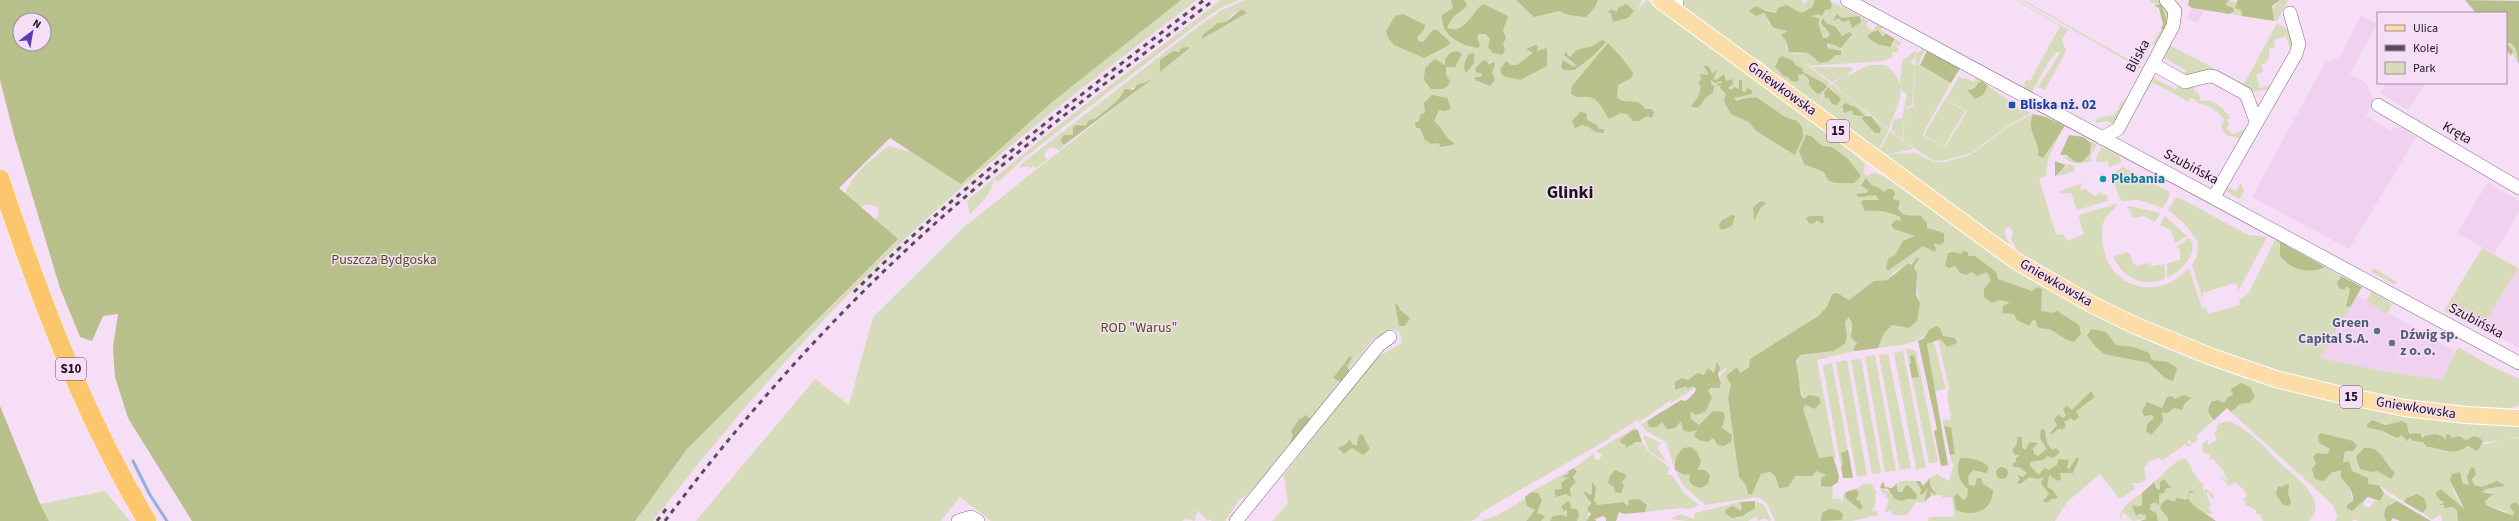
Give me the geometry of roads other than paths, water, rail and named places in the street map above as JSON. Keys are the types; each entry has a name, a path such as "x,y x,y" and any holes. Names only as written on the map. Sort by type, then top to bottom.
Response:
{"highway":[{"name":"S10","path":"0,179 28,263 73,374 101,434 147,521"}],"main road":[{"name":"Gniewkowska","path":"1660,0 1677,6 2016,260 2091,304 2134,325 2212,357 2276,379 2342,395 2405,408 2466,415 2519,418"}],"street":[{"name":"Szubińska","path":"1847,0 2519,363"},
{"name":"Bliska","path":"2118,129 2175,20 2174,7 2166,0"},
{"path":"2214,197 2256,121 2298,50 2298,38 2290,13"},
{"path":"2153,64 2185,82 2209,76 2215,77 2246,94 2256,121"},
{"name":"Kręta","path":"2378,105 2519,188"},
{"path":"2102,138 2118,129 2124,149"},
{"path":"1236,521 1379,345 1390,337"},
{"path":"958,521 971,517 978,521"}],"waterway":[{"path":"133,461 150,495 167,521"}],"railway":[{"path":"854,292 937,214 1024,140 1204,0"},
{"path":"665,521 766,395 877,277 988,177 1084,100 1214,0"},
{"path":"657,521 666,509"}],"place":[{"name":"Bliska nż. 02","path":"2012,105"},
{"name":"Plebania","path":"2103,179"},
{"name":"Green Capital S.A.","path":"2377,331"},
{"name":"Dźwig sp. z o. o.","path":"2392,343"}],"district":[{"name":"Glinki","path":"1570,192"}],"park label":[{"name":"Puszcza Bydgoska","path":"384,260"},
{"name":"ROD \"Warus\"","path":"1139,328"}]}
